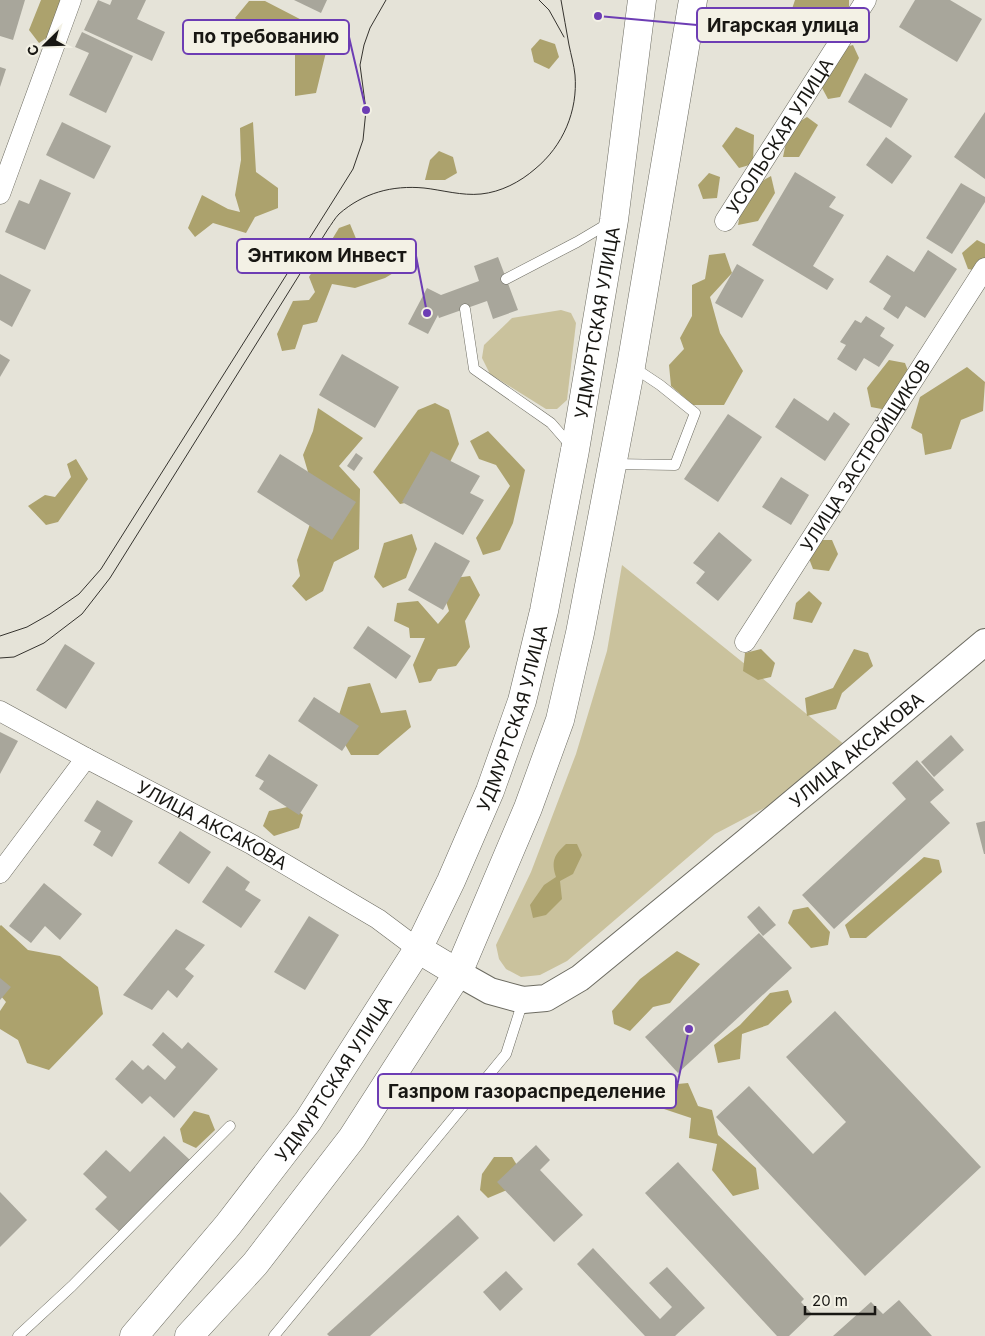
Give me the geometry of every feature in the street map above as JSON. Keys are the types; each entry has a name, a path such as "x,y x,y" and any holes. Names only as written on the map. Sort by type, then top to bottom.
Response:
{"main road":[{"name":"УДМУРТСКАЯ УЛИЦА","path":"134,1336 228,1225 308,1121 418,949 451,881 490,791 522,701 544,610 575,450 614,220 642,0"},
{"path":"189,1336 255,1264 352,1138 458,973 528,808 560,720 580,633 631,366 693,0"},
{"path":"418,949 458,973"}],"street":[{"path":"0,194 71,0"},
{"name":"УСОЛЬСКАЯ УЛИЦА","path":"725,221 866,0"},
{"name":"УЛИЦА ЗАСТРОЙЩИКОВ","path":"745,642 985,268"},
{"name":"УЛИЦА АКСАКОВА","path":"523,1000 546,998 580,978 985,642"},
{"name":"УЛИЦА АКСАКОВА","path":"0,711 250,844 378,919 418,949"},
{"path":"0,873 86,758"},
{"path":"458,973 490,991 523,1000"}],"lane":[{"path":"506,279 577,242 614,220"},
{"path":"465,308 474,369 550,422 575,450"},
{"path":"612,464 675,465 695,413 660,385 631,366"},
{"path":"274,1336 506,1054 523,1000"},
{"path":"18,1336 72,1286 230,1126"}],"shaded area":[{"path":"41,0 67,0 55,32 39,43 29,30"},
{"path":"795,0 849,0 849,11 833,30 811,33 790,15"},
{"path":"249,1 265,1 323,31 327,48 316,93 295,96 295,55 274,25 256,20 245,27 235,18"},
{"path":"540,39 555,44 559,57 549,69 534,62 531,49"},
{"path":"853,45 859,58 840,97 828,99 821,86 841,48"},
{"path":"807,117 818,125 799,157 783,157 789,128"},
{"path":"253,122 256,172 278,188 278,208 255,217 246,233 213,223 195,237 188,228 202,195 228,209 240,212 235,195 241,160 240,128"},
{"path":"736,127 754,135 753,164 739,168 722,146"},
{"path":"439,151 453,157 457,173 445,180 425,180 430,160"},
{"path":"709,173 720,177 717,198 703,199 698,185"},
{"path":"771,176 775,193 758,221 738,225 741,209 751,187"},
{"path":"350,224 357,241 374,242 381,263 397,252 406,257 405,266 385,278 355,288 332,284 317,322 303,325 295,349 282,351 277,334 293,301 309,300 315,292 309,277 339,228"},
{"path":"977,240 985,244 985,272 968,269 962,253"},
{"path":"725,253 732,273 710,297 720,333 743,371 724,405 693,405 671,386 669,365 684,349 680,338 692,316 692,285 705,279 709,255"},
{"path":"561,310 571,313 576,323 567,400 557,409 546,409 490,374 482,358 484,345 512,318"},
{"path":"889,360 905,363 910,376 887,410 871,407 867,388"},
{"path":"967,367 985,382 983,411 961,420 951,449 925,455 922,434 911,428 920,397"},
{"path":"435,403 449,410 459,444 446,470 419,500 400,504 373,472 418,410"},
{"path":"318,408 363,438 339,466 360,489 359,549 334,562 323,591 306,601 292,586 300,576 297,560 310,524 308,472 303,455 313,431"},
{"path":"488,431 525,470 513,523 500,550 483,555 476,538 510,486 496,465 479,459 470,441"},
{"path":"76,459 88,479 58,522 46,525 28,506 45,495 55,497 71,477 67,464"},
{"path":"412,534 417,549 406,578 383,588 374,577 384,543"},
{"path":"816,540 832,540 838,554 829,571 813,569 808,556"},
{"path":"622,565 845,745 774,803 715,834 567,961 540,975 521,977 506,969 499,959 496,945 531,872 576,754 607,651"},
{"path":"470,576 480,595 465,621 470,647 456,666 438,669 431,681 419,683 413,665 425,638 410,638 409,628 394,621 397,603 418,601 438,624 449,611 444,595 454,578"},
{"path":"809,591 822,603 812,623 793,619 796,603"},
{"path":"761,649 775,663 771,677 758,680 743,671 745,653"},
{"path":"854,649 868,653 873,666 842,693 836,709 807,716 805,698 833,688"},
{"path":"370,683 381,713 406,710 411,727 378,755 351,755 335,727 348,687"},
{"path":"292,806 303,815 299,828 274,836 263,826 269,811"},
{"path":"566,844 577,844 582,855 573,874 560,881 562,899 546,915 533,918 530,905 544,885 556,877 554,862"},
{"path":"924,857 939,860 942,872 866,938 850,938 845,925"},
{"path":"808,907 830,932 828,945 811,948 788,923 793,910"},
{"path":"1,925 28,950 60,956 98,987 103,1014 49,1070 27,1063 18,1040 0,1029 0,1011 6,1002 0,995"},
{"path":"677,951 700,964 670,1003 653,1007 630,1031 614,1024 612,1011 640,979"},
{"path":"788,990 792,1002 768,1025 742,1034 740,1059 718,1063 714,1045 740,1025 770,993"},
{"path":"688,1083 698,1106 712,1110 718,1135 756,1168 759,1189 733,1196 712,1170 717,1144 689,1138 691,1118 664,1109 667,1085"},
{"path":"194,1111 209,1115 215,1130 196,1148 183,1142 180,1129"},
{"path":"494,1157 512,1157 520,1170 512,1188 488,1198 480,1190 482,1174"}],"building":[{"path":"0,0 25,0 13,40 0,36"},
{"path":"98,0 110,5 112,0 146,0 137,19 165,32 152,61 84,30"},
{"path":"294,0 327,0 321,13"},
{"path":"915,0 950,0 982,19 957,62 899,27"},
{"path":"82,32 133,56 106,113 69,95 89,53 75,47"},
{"path":"0,67 6,69 0,87"},
{"path":"865,73 908,99 891,128 848,102"},
{"path":"985,112 985,179 954,157"},
{"path":"62,122 111,146 94,179 46,155"},
{"path":"886,137 912,156 892,184 866,165"},
{"path":"795,172 836,197 829,207 844,215 813,266 834,279 827,290 752,245"},
{"path":"40,179 71,193 45,250 5,232 19,200 29,204"},
{"path":"961,183 985,197 985,202 952,254 926,238"},
{"path":"928,250 957,269 925,318 906,306 898,319 883,309 891,296 869,282 887,255 914,272"},
{"path":"498,257 518,310 493,319 487,301 439,318 438,315 428,334 408,324 427,288 441,295 479,281 474,266"},
{"path":"737,264 764,280 742,318 715,303"},
{"path":"0,274 31,290 12,327 0,320"},
{"path":"866,316 885,328 880,336 894,345 879,367 864,358 856,371 837,359 846,345 840,342 855,320 861,323"},
{"path":"0,354 10,360 0,377"},
{"path":"342,354 399,387 375,428 319,395"},
{"path":"794,398 828,421 834,412 850,424 825,461 775,427"},
{"path":"728,414 762,437 718,502 684,479"},
{"path":"431,451 480,476 470,493 484,500 463,535 402,502"},
{"path":"356,453 363,458 354,471 347,466"},
{"path":"280,454 356,502 332,540 257,492"},
{"path":"781,477 809,495 791,525 762,507"},
{"path":"719,532 752,560 718,601 696,583 705,572 693,563"},
{"path":"435,542 470,561 443,610 408,590"},
{"path":"368,626 411,656 396,679 353,648"},
{"path":"65,644 95,663 66,709 36,690"},
{"path":"314,697 359,726 342,751 298,721"},
{"path":"0,732 18,741 0,774"},
{"path":"951,735 964,750 934,777 921,762"},
{"path":"269,754 318,785 299,815 259,789 264,781 255,776"},
{"path":"917,760 944,790 930,802 950,823 834,929 802,895 906,799 892,783"},
{"path":"97,800 133,821 112,857 93,845 101,831 84,821"},
{"path":"985,821 985,854 984,854 976,823"},
{"path":"180,831 211,852 189,884 158,863"},
{"path":"227,866 250,882 245,890 261,900 241,928 202,902"},
{"path":"44,883 82,914 60,940 45,926 31,943 9,926"},
{"path":"759,906 776,925 763,936 747,917"},
{"path":"309,916 339,935 305,990 274,972"},
{"path":"176,929 205,945 185,969 194,976 177,998 168,990 152,1010 123,995"},
{"path":"759,933 792,968 678,1073 645,1037"},
{"path":"0,978 11,987 0,1000"},
{"path":"835,1011 981,1167 865,1276 716,1117 749,1086 813,1154 846,1122 786,1057"},
{"path":"163,1032 182,1049 188,1042 218,1069 174,1118 150,1096 142,1104 115,1079 132,1060 143,1070 148,1065 165,1080 176,1067 152,1045"},
{"path":"164,1136 190,1160 121,1233 95,1209 107,1197 83,1174 106,1150 130,1172"},
{"path":"536,1145 550,1160 540,1170 583,1215 554,1242 497,1182"},
{"path":"678,1162 804,1299 801,1302 812,1314 789,1336 777,1336 645,1193"},
{"path":"0,1192 27,1220 0,1247"},
{"path":"458,1215 479,1238 370,1336 329,1336 327,1334"},
{"path":"593,1248 660,1319 672,1307 649,1283 667,1267 705,1308 675,1336 645,1336 577,1264"},
{"path":"506,1271 523,1289 500,1311 483,1292"},
{"path":"899,1300 932,1336 833,1336 871,1302 883,1314"}],"tram line":[{"path":"0,636 27,627 50,614 79,594 101,569 353,169 363,140 366,110 360,65 370,28 386,0"},
{"path":"539,0 549,10 564,37"},
{"path":"0,658 14,657 44,643 82,614 110,578 339,214 358,201 389,189 412,187 459,194 496,191 510,186 523,178 545,160 561,139 567,127 574,102 575,71 561,0"}],"place":[{"name":"Игарская улица","path":"598,16"},
{"name":"по требованию","path":"366,110"},
{"name":"Энтиком Инвест","path":"427,313"},
{"name":"Газпром газораспределение","path":"689,1029"}]}
